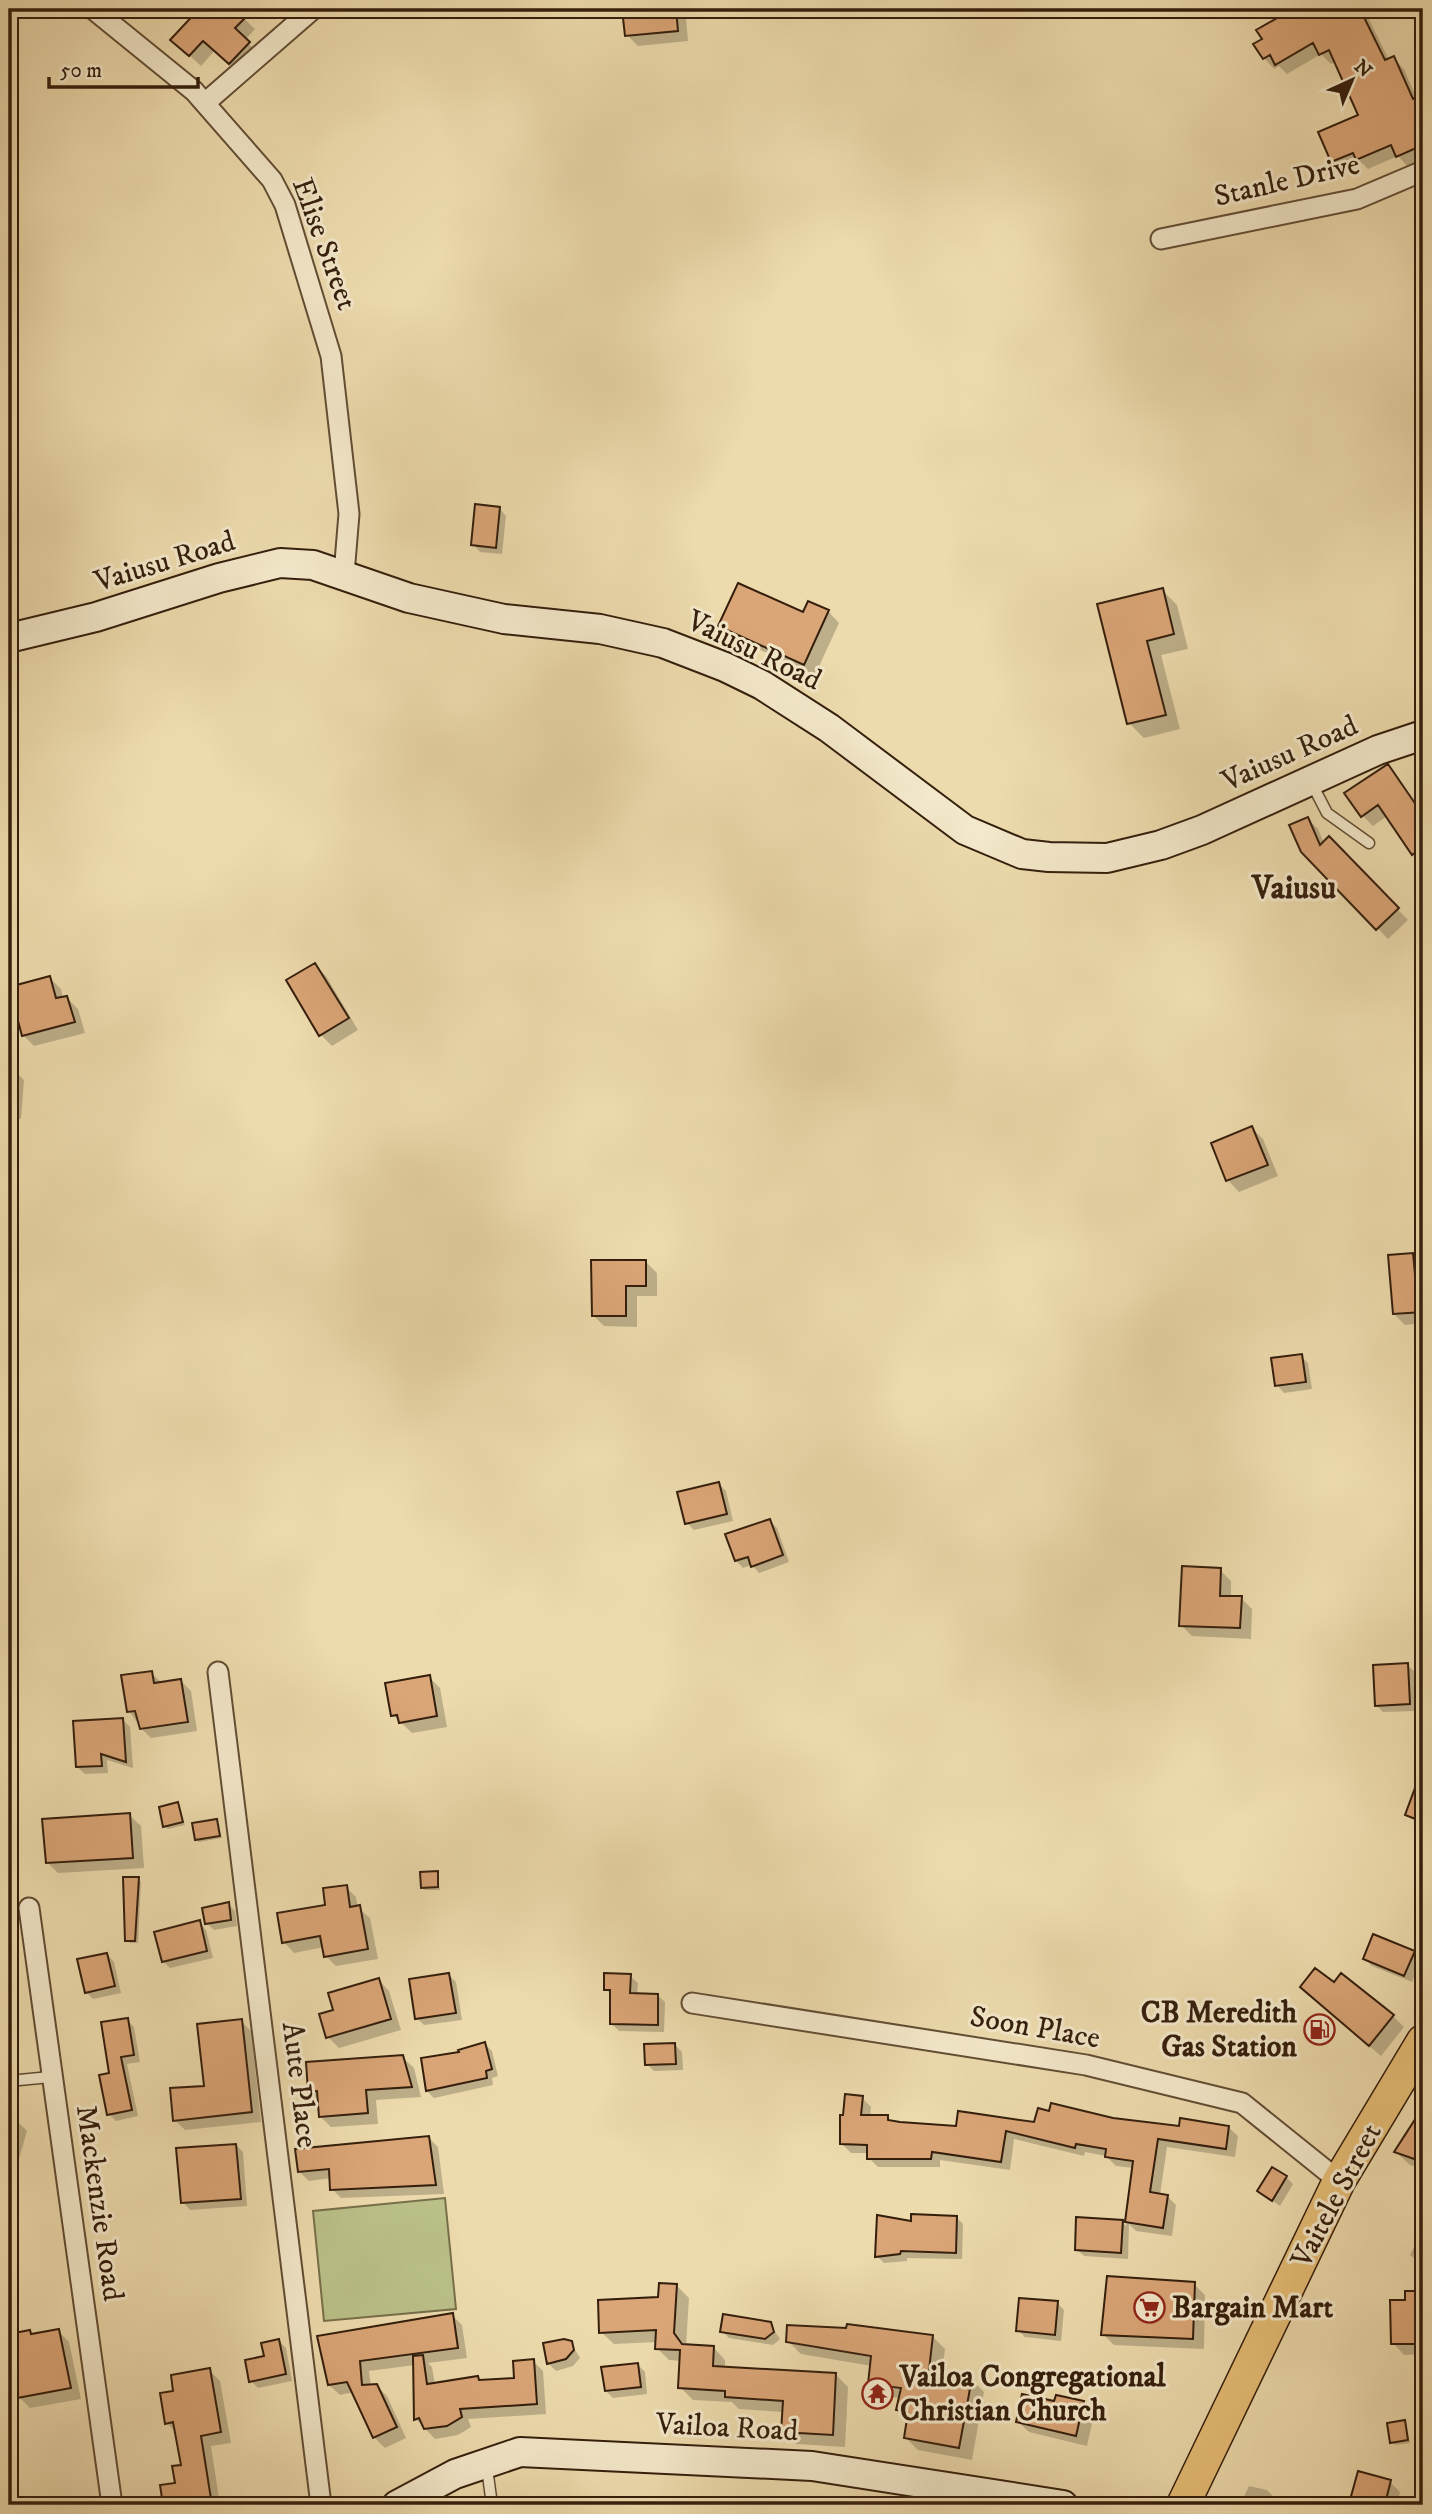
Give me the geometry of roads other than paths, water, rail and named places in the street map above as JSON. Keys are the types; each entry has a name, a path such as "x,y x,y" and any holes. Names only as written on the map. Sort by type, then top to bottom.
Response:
{"main road":[{"name":"Vaitele Street","path":"1183,2505 1339,2181 1423,2041"}],"street":[{"name":"Elise Street","path":"93,9 205,103 272,180 285,205 331,356 349,514 344,573"},
{"path":"205,103 313,9"},
{"name":"Stanle Drive","path":"1161,239 1357,199 1423,171"},
{"name":"Vaiusu Road","path":"9,638 96,617 219,578 280,563 313,565 344,573 409,598 504,619 600,629 663,643 725,667 762,685 830,728 965,830 1022,854 1107,858 1145,849 1202,830 1378,750 1423,735"},
{"name":"Aute Place","path":"218,1672 321,2505"},
{"name":"Mackenzie Road","path":"29,1908 50,2077 112,2505"},
{"name":"Soon Place","path":"692,2003 1086,2065 1242,2103 1339,2181"},
{"name":"Vailoa Road","path":"405,2504 455,2474 520,2452 812,2466 1063,2505"}],"lane":[{"path":"1310,780 1327,813 1369,843"},
{"path":"9,2081 50,2077"},
{"path":"486,2464 492,2505"}],"place":[{"name":"CB Meredith Gas Station","path":"1320,2030"},
{"name":"Bargain Mart","path":"1149,2308"},
{"name":"Vailoa Congregational Christian Church","path":"877,2394"}],"district":[{"name":"Vaiusu","path":"1294,888"}]}
